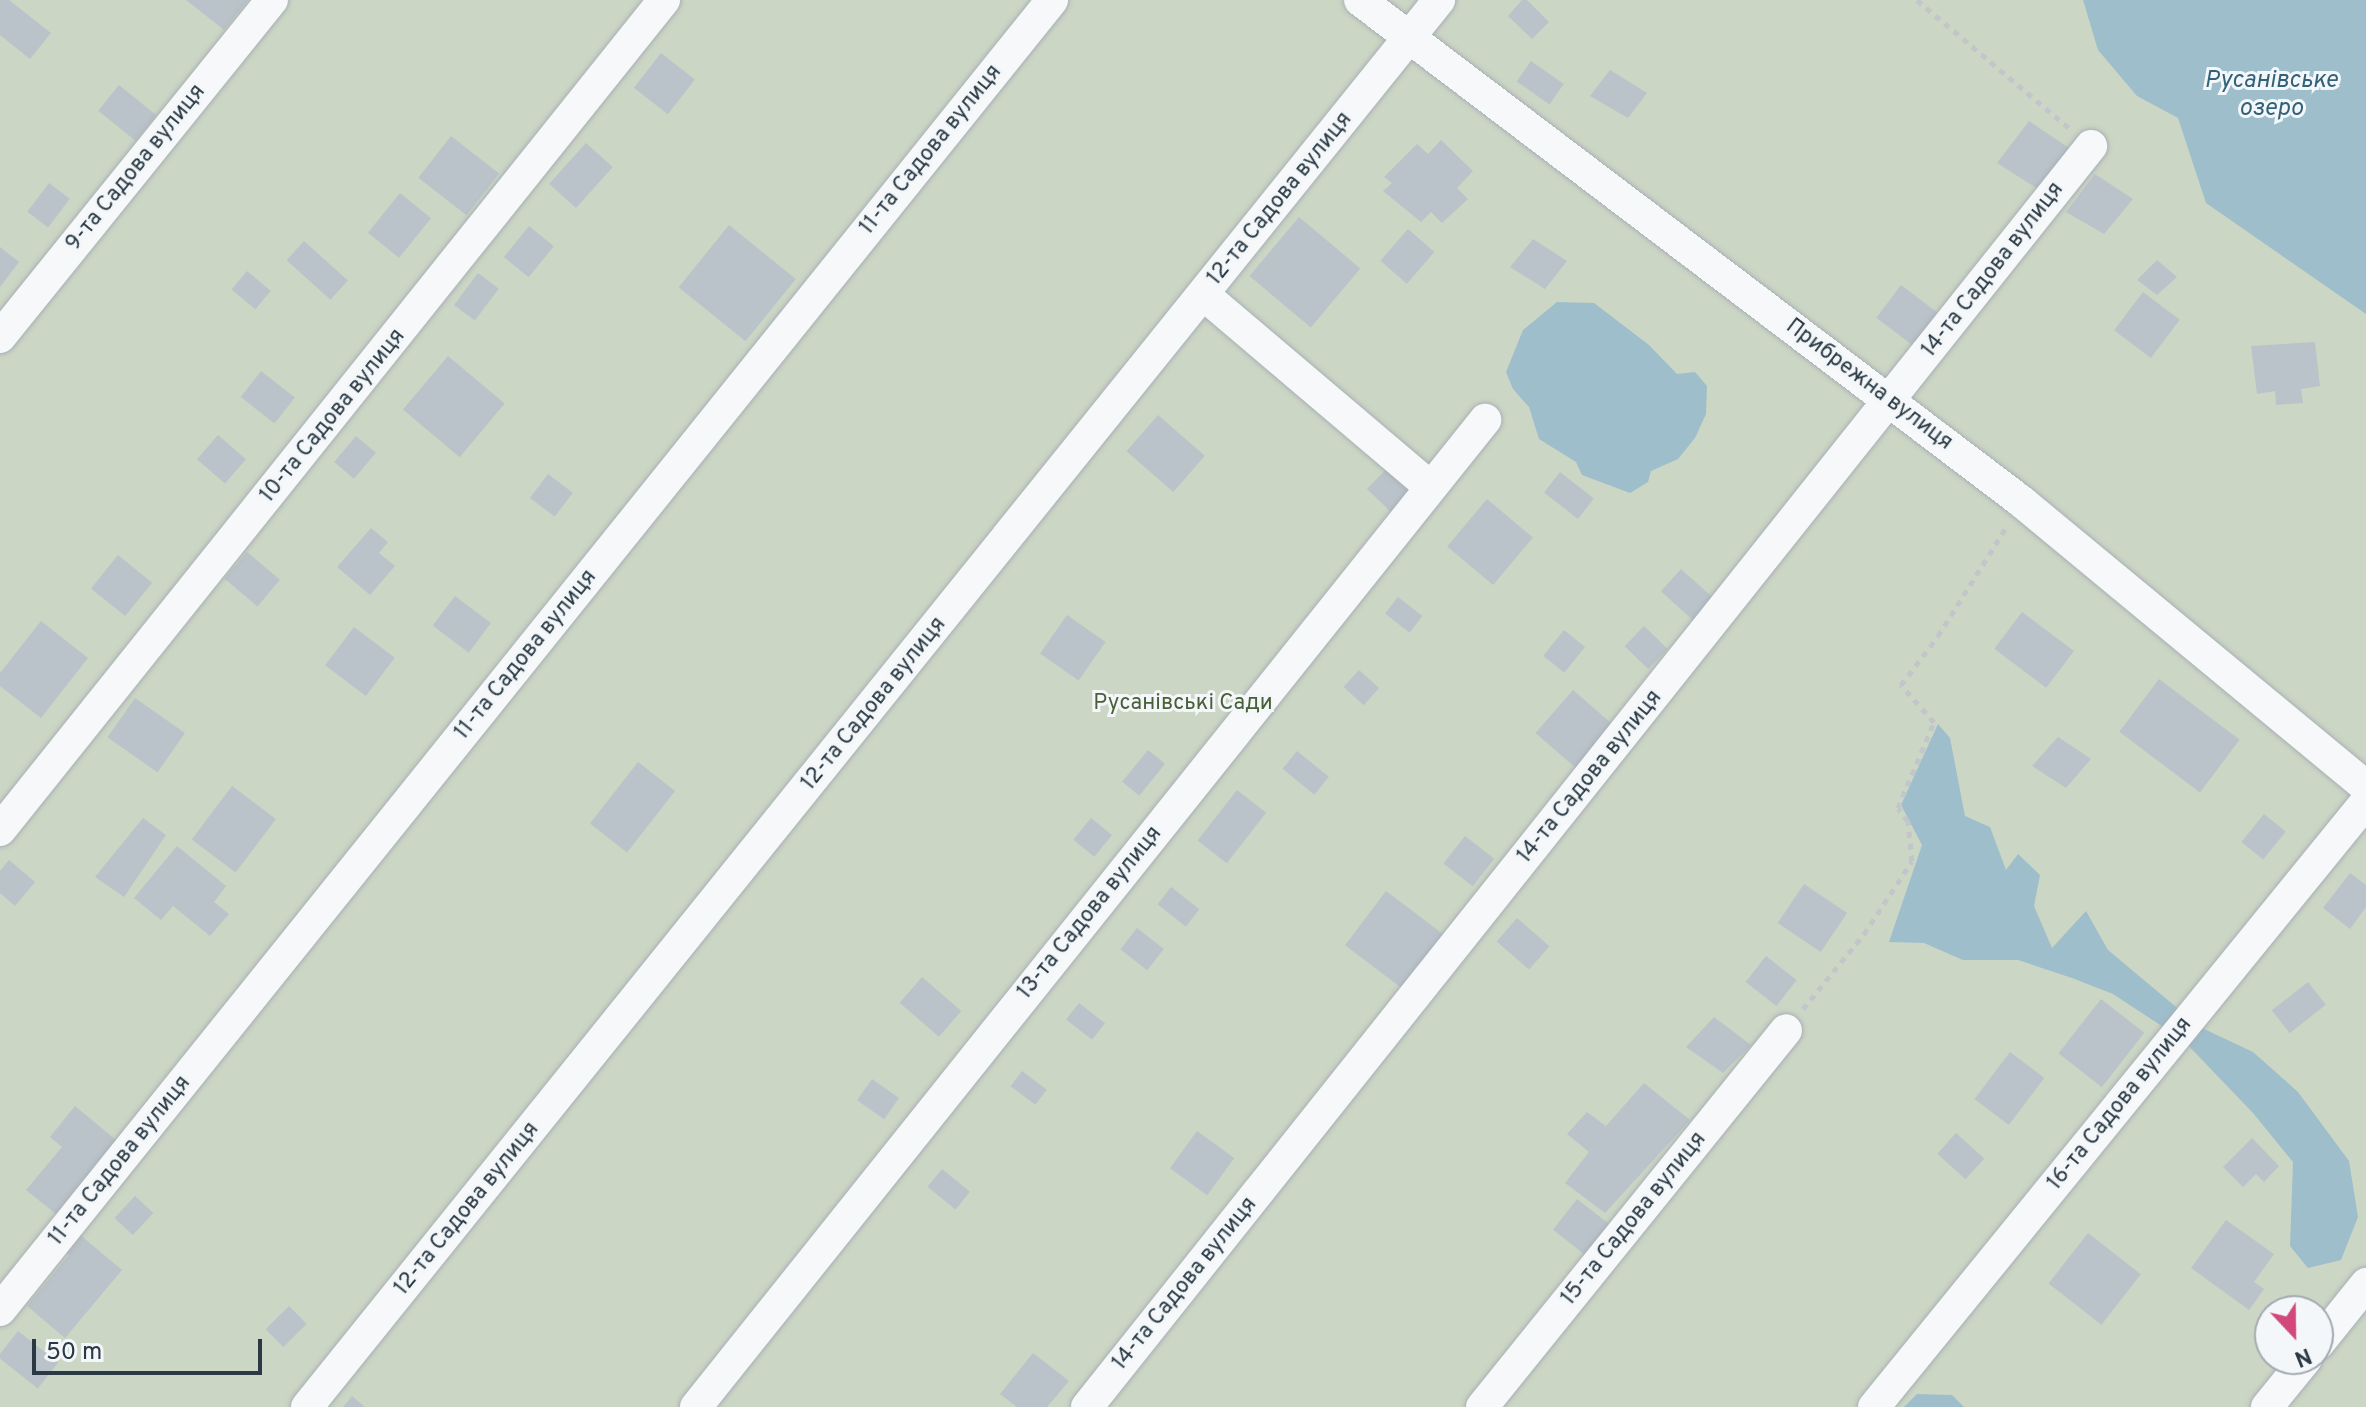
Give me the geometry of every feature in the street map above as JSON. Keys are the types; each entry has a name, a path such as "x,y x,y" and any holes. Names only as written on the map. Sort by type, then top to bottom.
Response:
{"street":[{"name":"9-та Садова вулиця","path":"0,337 272,0"},
{"name":"10-та Садова вулиця","path":"0,830 664,0"},
{"name":"11-та Садова вулиця","path":"0,1310 1052,0"},
{"name":"Прибрежна вулиця","path":"1360,0 2022,502 2366,787"},
{"name":"12-та Садова вулиця","path":"307,1407 1439,0"},
{"name":"14-та Садова вулиця","path":"1087,1407 2091,146"},
{"path":"1204,295 1430,487"},
{"name":"13-та Садова вулиця","path":"696,1407 1485,420"},
{"name":"16-та Садова вулиця","path":"1874,1407 2366,802"},
{"name":"15-та Садова вулиця","path":"1482,1407 1786,1030"},
{"path":"2334,1324 2366,1284"},
{"path":"2267,1407 2293,1375"}],"path":[{"path":"1917,0 2091,146"},
{"path":"1786,1030 1864,934 1912,861 1908,821 1898,808 1934,722 1901,685 1938,636 2022,502"}],"green space":[{"name":"Русанівські Сади","path":"0,0 2366,0 2366,1407 0,1407"}],"water":[{"name":"Русанівське озеро","path":"2083,0 2366,0 2366,314 2206,203 2178,118 2137,96 2098,50"},
{"path":"1557,302 1594,303 1649,345 1677,374 1695,372 1707,386 1706,414 1695,438 1678,459 1651,471 1648,482 1630,493 1582,475 1576,462 1539,439 1529,407 1513,389 1506,372 1523,330"},
{"path":"1938,724 1950,738 1965,816 1990,827 2006,870 2018,854 2040,875 2034,906 2052,948 2086,911 2108,950 2200,1027 2253,1052 2298,1092 2349,1161 2358,1217 2341,1260 2308,1268 2290,1246 2293,1162 2253,1113 2183,1040 2113,994 2018,960 1963,960 1924,943 1889,942 1922,845 1901,805"},
{"path":"1917,1394 1952,1395 1964,1407 1904,1407"}],"building":[{"path":"0,0 9,0 51,33 30,59 0,35"},
{"path":"186,0 248,0 224,30"},
{"path":"1522,0 1527,0 1549,22 1532,39 1508,16"},
{"path":"661,53 695,79 668,114 634,88"},
{"path":"1531,61 1564,84 1549,104 1517,81"},
{"path":"1610,70 1647,93 1628,118 1590,96"},
{"path":"119,85 156,115 136,141 98,111"},
{"path":"2029,121 2072,150 2038,189 1997,163"},
{"path":"451,136 499,174 466,215 418,178"},
{"path":"1441,140 1473,171 1457,188 1468,199 1442,223 1431,212 1421,222 1383,191 1392,183 1384,177 1417,144 1428,154"},
{"path":"586,143 613,167 576,208 549,184"},
{"path":"2095,174 2133,199 2104,234 2066,212"},
{"path":"49,183 70,199 48,227 27,212"},
{"path":"400,193 431,218 399,258 368,233"},
{"path":"1299,217 1360,268 1311,327 1250,276"},
{"path":"729,225 796,279 745,341 679,287"},
{"path":"529,226 554,246 529,277 504,257"},
{"path":"1408,229 1434,252 1407,284 1380,261"},
{"path":"1533,239 1567,261 1545,289 1510,267"},
{"path":"304,241 348,280 330,300 287,260"},
{"path":"0,247 19,262 0,287"},
{"path":"2157,260 2177,277 2157,295 2137,280"},
{"path":"247,271 271,291 255,309 232,289"},
{"path":"478,273 499,289 475,321 454,305"},
{"path":"1901,285 1939,314 1915,347 1876,318"},
{"path":"2143,292 2180,320 2151,358 2114,330"},
{"path":"2315,342 2320,386 2301,389 2303,403 2276,405 2275,391 2257,394 2251,346"},
{"path":"448,356 505,404 460,457 403,410"},
{"path":"261,371 295,397 275,423 241,397"},
{"path":"1158,415 1205,456 1173,492 1127,451"},
{"path":"218,435 246,459 225,483 197,459"},
{"path":"356,436 376,453 354,479 334,462"},
{"path":"1392,463 1416,486 1391,512 1367,489"},
{"path":"1560,472 1594,498 1578,519 1544,492"},
{"path":"548,474 573,493 555,517 530,498"},
{"path":"1487,499 1533,538 1493,585 1447,546"},
{"path":"371,528 388,542 379,553 395,566 370,595 337,567"},
{"path":"247,552 280,580 257,606 225,579"},
{"path":"118,555 152,583 125,616 91,588"},
{"path":"1681,569 1714,599 1694,621 1661,591"},
{"path":"455,596 491,623 469,653 433,626"},
{"path":"1398,597 1422,616 1409,633 1385,614"},
{"path":"2022,612 2074,651 2046,688 1994,649"},
{"path":"1067,615 1106,642 1079,680 1040,654"},
{"path":"41,621 88,658 41,718 0,686 0,673"},
{"path":"1644,626 1668,649 1648,669 1625,646"},
{"path":"354,627 395,658 366,696 325,665"},
{"path":"1564,630 1585,647 1564,673 1543,656"},
{"path":"1359,670 1379,688 1364,705 1344,687"},
{"path":"2159,679 2240,740 2200,792 2119,732"},
{"path":"1573,690 1619,730 1582,773 1536,733"},
{"path":"135,698 185,733 157,772 107,737"},
{"path":"2058,737 2091,759 2066,788 2032,766"},
{"path":"1148,750 1165,764 1139,796 1122,782"},
{"path":"1297,751 1329,777 1314,795 1283,769"},
{"path":"638,762 675,791 627,852 590,823"},
{"path":"232,786 276,819 236,873 192,840"},
{"path":"1237,790 1266,813 1227,863 1198,840"},
{"path":"2264,814 2286,832 2263,860 2241,842"},
{"path":"143,818 166,835 124,897 95,877"},
{"path":"1091,818 1112,835 1094,857 1073,840"},
{"path":"1465,836 1494,859 1473,886 1443,864"},
{"path":"177,846 226,886 214,902 229,914 210,936 173,906 161,920 134,898"},
{"path":"9,860 35,882 15,906 0,893 0,871"},
{"path":"2350,873 2366,885 2366,907 2350,929 2323,908"},
{"path":"1804,884 1847,913 1821,952 1778,923"},
{"path":"1171,887 1199,909 1186,927 1157,904"},
{"path":"1386,891 1446,936 1405,990 1345,945"},
{"path":"1517,918 1549,946 1529,970 1497,941"},
{"path":"1137,928 1164,949 1147,970 1120,949"},
{"path":"1766,956 1797,980 1776,1006 1746,982"},
{"path":"922,977 961,1011 939,1037 900,1003"},
{"path":"2308,982 2326,1005 2290,1033 2272,1010"},
{"path":"2101,999 2144,1033 2102,1087 2059,1053"},
{"path":"1079,1003 1105,1023 1092,1040 1066,1020"},
{"path":"1714,1017 1751,1045 1723,1073 1686,1047"},
{"path":"2010,1052 2044,1078 2009,1125 1974,1099"},
{"path":"1022,1071 1047,1090 1035,1105 1011,1086"},
{"path":"872,1079 899,1098 884,1119 857,1100"},
{"path":"1644,1083 1690,1120 1605,1213 1565,1183 1589,1152 1567,1134 1587,1112 1606,1126"},
{"path":"75,1106 116,1140 56,1214 26,1190 62,1147 50,1137"},
{"path":"1197,1131 1234,1158 1207,1195 1170,1168"},
{"path":"1956,1133 1984,1158 1966,1179 1937,1154"},
{"path":"2252,1138 2279,1166 2264,1182 2256,1174 2243,1187 2223,1167"},
{"path":"942,1169 970,1192 956,1210 928,1187"},
{"path":"135,1196 153,1213 133,1235 115,1218"},
{"path":"1577,1199 1615,1229 1591,1259 1553,1230"},
{"path":"2226,1220 2274,1254 2254,1282 2264,1289 2260,1295 2254,1295 2254,1303 2249,1310 2191,1268"},
{"path":"73,1229 122,1270 65,1338 27,1306 69,1255 59,1246"},
{"path":"2088,1233 2141,1274 2101,1325 2049,1283"},
{"path":"289,1306 307,1324 283,1347 266,1329"},
{"path":"18,1331 58,1362 38,1388 0,1359 0,1354"},
{"path":"1033,1353 1069,1381 1047,1407 1017,1407 1000,1394"},
{"path":"352,1396 365,1407 343,1407"}]}
